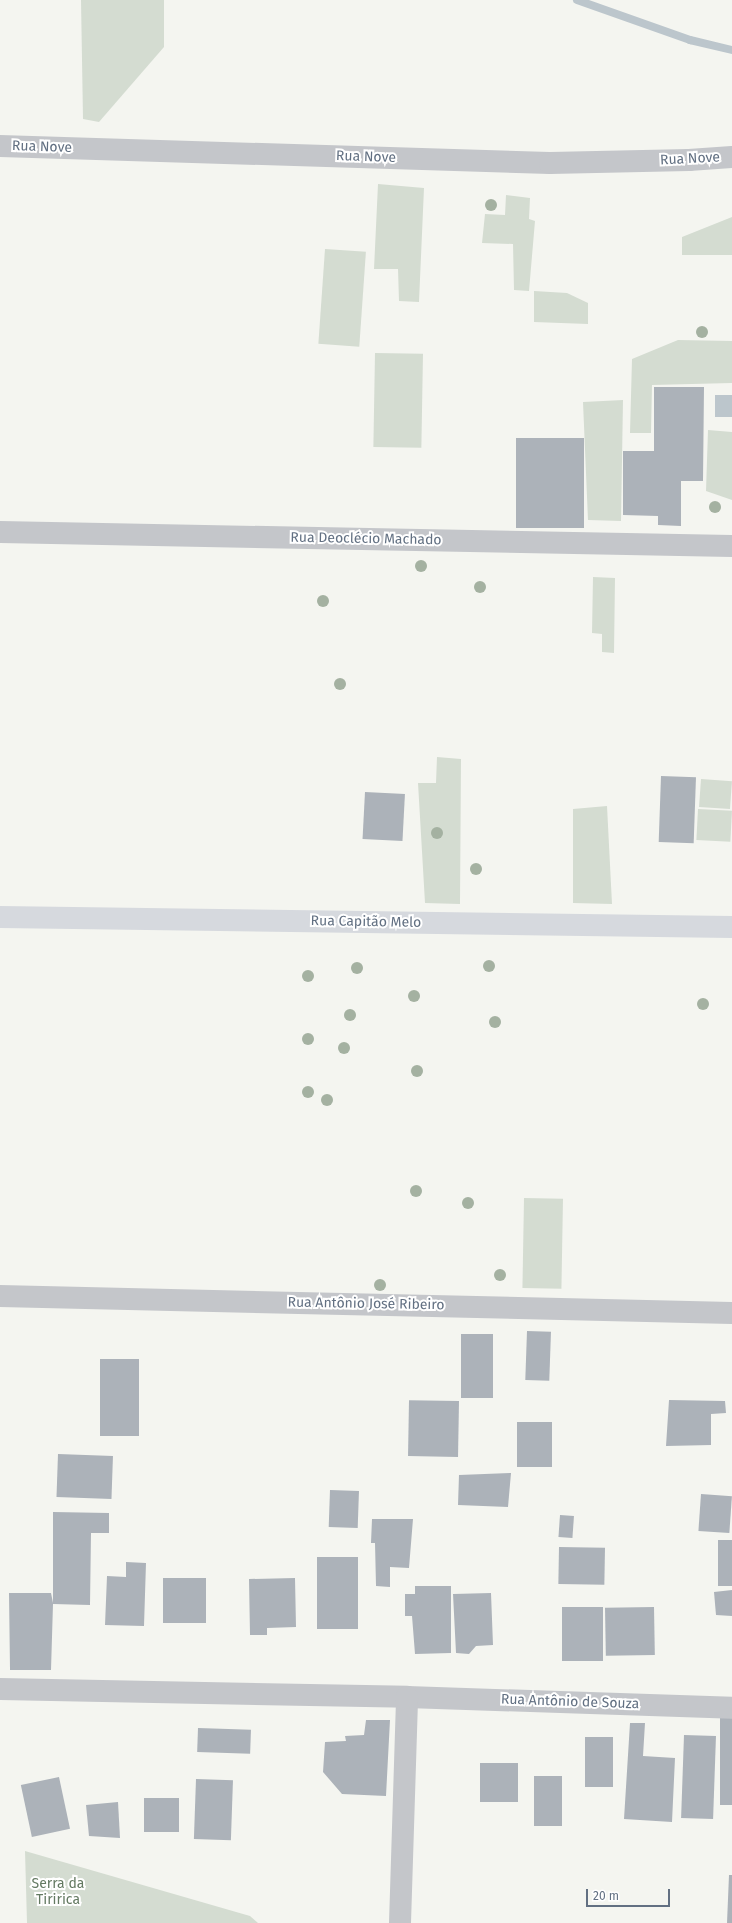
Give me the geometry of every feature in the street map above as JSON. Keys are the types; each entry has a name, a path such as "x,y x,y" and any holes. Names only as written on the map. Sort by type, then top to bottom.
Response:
{"main road":[{"name":"Rua Capitão Melo","path":"0,917 732,927"}],"street":[{"name":"Rua Nove","path":"0,146 550,163 689,160 732,157"},
{"name":"Rua Deoclécio Machado","path":"0,532 732,546"},
{"name":"Rua Antônio José Ribeiro","path":"0,1296 732,1313"},
{"name":"Rua Antônio de Souza","path":"0,1689 407,1697 732,1708"},
{"path":"400,1923 407,1697"}],"green space":[{"path":"81,0 164,0 164,47 99,122 83,119"},
{"path":"378,184 424,188 419,302 399,301 398,269 374,269"},
{"path":"506,195 530,198 529,219 535,221 529,291 514,290 513,244 482,243 485,214 505,215"},
{"path":"732,217 732,255 682,255 682,237"},
{"path":"325,249 366,252 359,347 318,344"},
{"path":"534,291 567,293 588,303 588,324 534,322"},
{"path":"678,340 732,341 732,383 652,385 651,433 630,433 632,359"},
{"path":"375,353 423,354 421,448 373,447"},
{"path":"623,400 621,521 588,520 583,402"},
{"path":"708,430 732,432 732,500 706,491"},
{"path":"593,577 615,578 614,653 602,652 602,634 592,633"},
{"path":"437,757 461,759 460,904 425,903 418,783 436,783"},
{"path":"701,779 732,781 730,809 699,807"},
{"path":"607,806 612,904 573,903 573,809"},
{"path":"698,809 732,811 730,842 696,840"},
{"path":"524,1198 563,1199 561,1289 522,1288"},
{"name":"Serra da Tiririca","path":"25,1851 250,1916 258,1923 27,1923"}],"shaded area":[{"path":"715,395 732,395 732,417 715,417"}],"building":[{"path":"654,387 704,387 703,481 681,481 681,526 658,525 658,516 623,515 623,451 654,451"},
{"path":"516,438 584,438 584,528 516,528"},
{"path":"661,776 696,777 694,843 659,842"},
{"path":"365,792 405,794 402,841 363,839"},
{"path":"527,1331 551,1332 549,1381 525,1380"},
{"path":"461,1334 493,1334 493,1398 461,1398"},
{"path":"100,1359 139,1359 139,1436 100,1436"},
{"path":"409,1400 459,1401 458,1457 408,1456"},
{"path":"669,1400 725,1401 726,1413 711,1414 711,1445 666,1446"},
{"path":"517,1422 552,1422 552,1467 517,1467"},
{"path":"58,1454 113,1456 111,1499 56,1497"},
{"path":"511,1473 508,1507 458,1505 459,1475"},
{"path":"330,1490 359,1491 358,1528 329,1527"},
{"path":"701,1494 732,1496 729,1533 698,1531"},
{"path":"53,1512 109,1513 109,1533 91,1533 90,1605 53,1604 51,1670 10,1670 9,1593 51,1593 53,1603"},
{"path":"560,1515 574,1516 572,1538 558,1537"},
{"path":"372,1519 413,1519 409,1568 390,1567 390,1587 376,1586 375,1543 371,1543"},
{"path":"718,1540 732,1540 732,1586 718,1586"},
{"path":"559,1547 605,1548 604,1585 558,1584"},
{"path":"317,1557 358,1557 358,1629 317,1629"},
{"path":"126,1562 146,1563 144,1626 105,1625 107,1576 126,1577"},
{"path":"163,1578 206,1578 206,1623 163,1623"},
{"path":"295,1578 296,1627 267,1628 267,1635 250,1635 249,1579"},
{"path":"415,1586 451,1586 451,1653 415,1654 412,1616 405,1616 405,1594 415,1594"},
{"path":"732,1590 732,1616 716,1615 714,1592"},
{"path":"491,1593 493,1645 476,1646 469,1654 456,1653 453,1594"},
{"path":"562,1607 603,1607 603,1661 562,1661"},
{"path":"654,1607 655,1655 606,1656 605,1608"},
{"path":"720,1715 732,1715 732,1805 720,1805"},
{"path":"366,1720 390,1720 386,1796 342,1794 323,1772 325,1742 346,1741 345,1736 364,1735"},
{"path":"630,1723 645,1723 643,1756 675,1758 672,1822 624,1819"},
{"path":"198,1728 251,1730 250,1754 197,1752"},
{"path":"684,1735 716,1736 713,1819 681,1818"},
{"path":"585,1737 613,1737 613,1787 585,1787"},
{"path":"480,1763 518,1763 518,1802 480,1802"},
{"path":"534,1776 562,1776 562,1826 534,1826"},
{"path":"59,1777 70,1829 32,1837 21,1785"},
{"path":"196,1779 233,1780 231,1840 194,1839"},
{"path":"144,1798 179,1798 179,1832 144,1832"},
{"path":"118,1802 120,1838 89,1836 86,1805"},
{"path":"729,1875 732,1875 732,1923 727,1923"}],"waterway":[{"path":"577,0 690,40 732,50"}]}
